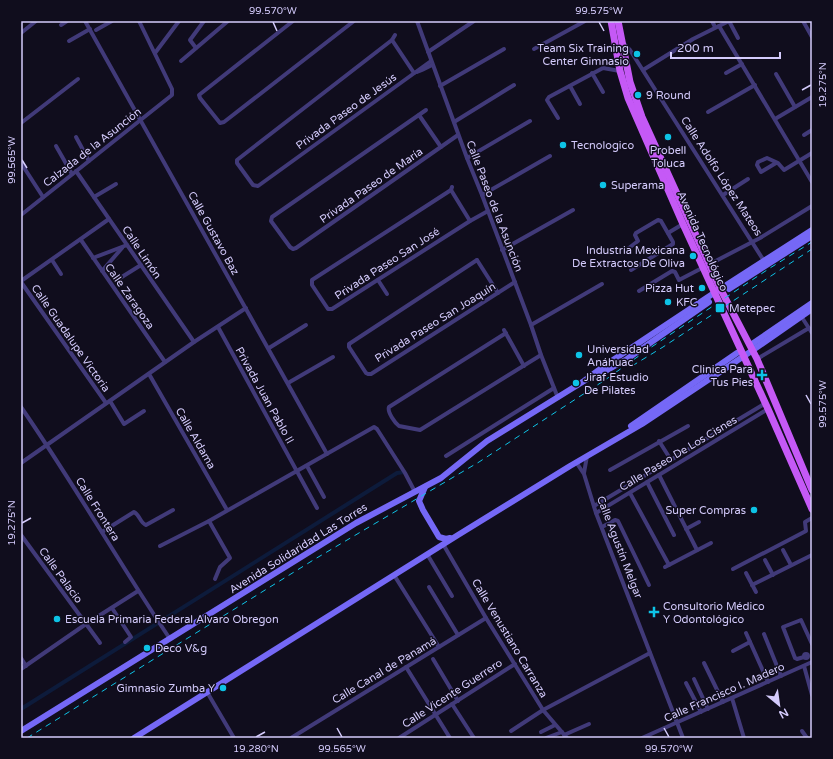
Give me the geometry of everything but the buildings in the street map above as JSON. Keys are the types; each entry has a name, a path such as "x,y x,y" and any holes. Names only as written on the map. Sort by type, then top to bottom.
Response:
{"main road":[{"name":"Avenida Tecnológico","path":"610,21 620,71 628,98 683,224 752,347 812,490"},
{"name":"Avenida Tecnológico","path":"618,21 630,82 642,117 706,266 714,292 741,355 749,367 767,406 812,509"},
{"name":"Avenida Solidaridad Las Torres","path":"21,732 356,523 425,487 448,473 487,441 558,398 720,288 812,230"},
{"path":"729,289 812,236"},
{"name":"Avenida Solidaridad Las Torres","path":"584,381 616,365 709,302"},
{"path":"134,738 443,544 576,462 642,424 812,303"},
{"path":"752,347 812,309"},
{"path":"749,367 752,363 758,361"},
{"path":"775,426 783,422"},
{"path":"425,487 419,501 437,535 446,539 458,535"}],"street":[{"path":"21,33 36,21"},
{"path":"61,25 67,21"},
{"name":"Calle Gustavo Baz","path":"85,21 327,454"},
{"path":"96,30 112,21"},
{"path":"139,21 155,53 179,21"},
{"path":"196,48 190,40 204,21"},
{"path":"181,61 228,21"},
{"path":"293,21 199,96 221,124 354,21"},
{"name":"Calle Paseo de la Asunción","path":"417,21 458,135 558,398"},
{"path":"428,52 474,21"},
{"path":"534,48 585,21"},
{"path":"712,21 742,64 812,182"},
{"path":"643,70 693,39 729,21 738,38"},
{"path":"803,21 812,37"},
{"path":"69,40 90,29"},
{"path":"395,35 392,40 416,73"},
{"name":"Privada Paseo de Jesús","path":"392,40 236,161 255,186 416,73 420,67 432,63"},
{"name":"Calle Adolfo López Mateos","path":"622,43 629,48 764,261"},
{"path":"440,86 504,48"},
{"name":"Calzada de la Asunción","path":"21,215 170,97 173,93 155,53"},
{"path":"726,73 742,64"},
{"path":"558,118 547,100 549,98 605,67 620,71"},
{"path":"592,73 603,92"},
{"path":"776,74 795,107"},
{"path":"21,123 78,79"},
{"path":"454,122 514,84"},
{"path":"570,86 580,104"},
{"path":"708,112 755,86"},
{"path":"774,119 812,97"},
{"path":"426,110 419,115 441,147"},
{"name":"Privada Paseo de María","path":"419,115 272,217 272,220 290,247 293,249 458,135"},
{"path":"467,158 530,121"},
{"path":"804,135 812,130"},
{"path":"76,136 89,161"},
{"name":"Calle Limón","path":"56,146 94,197 125,246 141,265 194,342"},
{"path":"776,163 761,172 757,165 758,162 767,158 776,163 784,170 812,153"},
{"path":"482,195 550,156"},
{"path":"21,163 43,197"},
{"path":"723,195 748,179"},
{"path":"94,197 116,184"},
{"name":"Privada Paseo San José","path":"470,221 451,188 313,279 311,281 312,285 327,308 330,310 488,211"},
{"path":"639,291 672,271 675,272 680,280 753,242 812,206"},
{"path":"502,250 573,210"},
{"path":"21,281 109,219"},
{"path":"625,251 638,242 635,235 636,233 658,220 661,221 673,244 631,270"},
{"path":"668,233 683,224"},
{"name":"Calle Zaragoza","path":"81,240 165,362"},
{"path":"93,258 125,246"},
{"path":"102,271 125,246"},
{"name":"Privada Paseo San Joaquín","path":"498,293 478,258 350,343 349,347 366,373 369,374 498,293 515,282"},
{"path":"52,260 61,274"},
{"path":"117,280 141,265"},
{"path":"378,280 387,294"},
{"name":"Calle Guadalupe Victoria","path":"21,281 108,402"},
{"path":"531,325 602,284"},
{"path":"21,463 194,342 246,308"},
{"path":"802,316 812,333"},
{"path":"269,348 306,325"},
{"name":"Privada Juan Pablo II","path":"218,327 317,508"},
{"path":"758,361 809,328"},
{"path":"524,366 505,331 388,408 388,411 398,426 419,430 524,366 541,355"},
{"path":"288,383 333,358"},
{"name":"Calle Aldama","path":"148,374 228,510"},
{"path":"446,456 554,388"},
{"path":"108,402 124,424 144,411"},
{"name":"Calle Paseo De Los Cisnes","path":"594,506 745,416 767,406"},
{"name":"Calle Paseo De Los Cisnes","path":"596,513 748,421 767,406"},
{"name":"Calle Frontera","path":"21,407 170,639"},
{"path":"745,416 748,421"},
{"path":"610,470 688,426"},
{"path":"160,546 209,521 375,427 405,473 415,492"},
{"path":"659,441 671,460"},
{"name":"Calle Agustín Melgar","path":"584,474 587,456"},
{"name":"Calle Agustín Melgar","path":"576,462 584,474 596,513 683,738"},
{"path":"307,466 324,497"},
{"path":"659,475 697,550"},
{"path":"647,482 674,535"},
{"path":"630,493 667,566 711,542"},
{"path":"102,532 134,512 143,524 146,525 173,510"},
{"path":"734,569 806,531 805,522 812,518"},
{"path":"602,527 617,520 649,585"},
{"path":"209,521 230,557 230,560 220,567 214,579"},
{"path":"686,529 699,522"},
{"name":"Calle Palacio","path":"21,535 100,643"},
{"name":"Calle Venustiano Carranza","path":"443,544 486,618 543,710 564,735"},
{"path":"783,550 791,565"},
{"path":"427,554 452,596"},
{"path":"752,586 812,555"},
{"path":"765,560 773,575"},
{"path":"746,573 756,592"},
{"path":"394,575 439,646"},
{"path":"429,587 458,635"},
{"path":"21,669 86,624 138,591"},
{"path":"112,608 131,637 125,642"},
{"name":"Calle Canal de Panamá","path":"291,738 486,618"},
{"path":"810,663 808,656 796,659 783,627 801,620 812,644"},
{"path":"746,634 768,682"},
{"path":"764,634 781,676"},
{"path":"733,650 750,642"},
{"path":"511,731 543,710 650,653"},
{"path":"21,658 26,666"},
{"path":"433,658 458,701"},
{"path":"704,663 723,702"},
{"name":"Calle Francisco I. Madero","path":"642,738 810,663"},
{"name":"Calle Vicente Guerrero","path":"399,738 515,664"},
{"path":"804,666 812,695"},
{"path":"406,667 450,738"},
{"path":"694,679 708,708"},
{"path":"686,683 701,712"},
{"path":"207,692 234,738"},
{"path":"732,698 744,738"},
{"path":"452,704 474,738"},
{"path":"546,738 564,735 589,724"},
{"path":"541,732 555,725"},
{"path":"802,731 806,738"},
{"path":"408,732 411,738"}],"waterway":[{"path":"21,709 397,473 404,472"}],"railway":[{"path":"27,738 315,559 479,462 605,380 650,348 770,268 812,242"},
{"path":"632,366 812,249"}],"place":[{"name":"Team Six Training Center Gimnasio","path":"637,54"},
{"name":"9 Round","path":"638,95"},
{"name":"Probell Toluca","path":"668,137"},
{"name":"Tecnologico","path":"563,145"},
{"name":"Superama","path":"603,185"},
{"name":"Industria Mexicana De Extractos De Oliva","path":"693,256"},
{"name":"Pizza Hut","path":"702,288"},
{"name":"KFC","path":"668,302"},
{"name":"Metepec","path":"720,308"},
{"name":"Universidad Anáhuac","path":"579,355"},
{"name":"Clinica Para Tus Pies","path":"762,375"},
{"name":"Jiraf Estudio De Pilates","path":"576,383"},
{"name":"Super Compras","path":"754,510"},
{"name":"Consultorio Médico Y Odontológico","path":"654,612"},
{"name":"Escuela Primaria Federal Alvaro Obregon","path":"57,619"},
{"name":"Deco V&g","path":"147,648"},
{"name":"Gimnasio Zumba Y","path":"223,688"}]}
